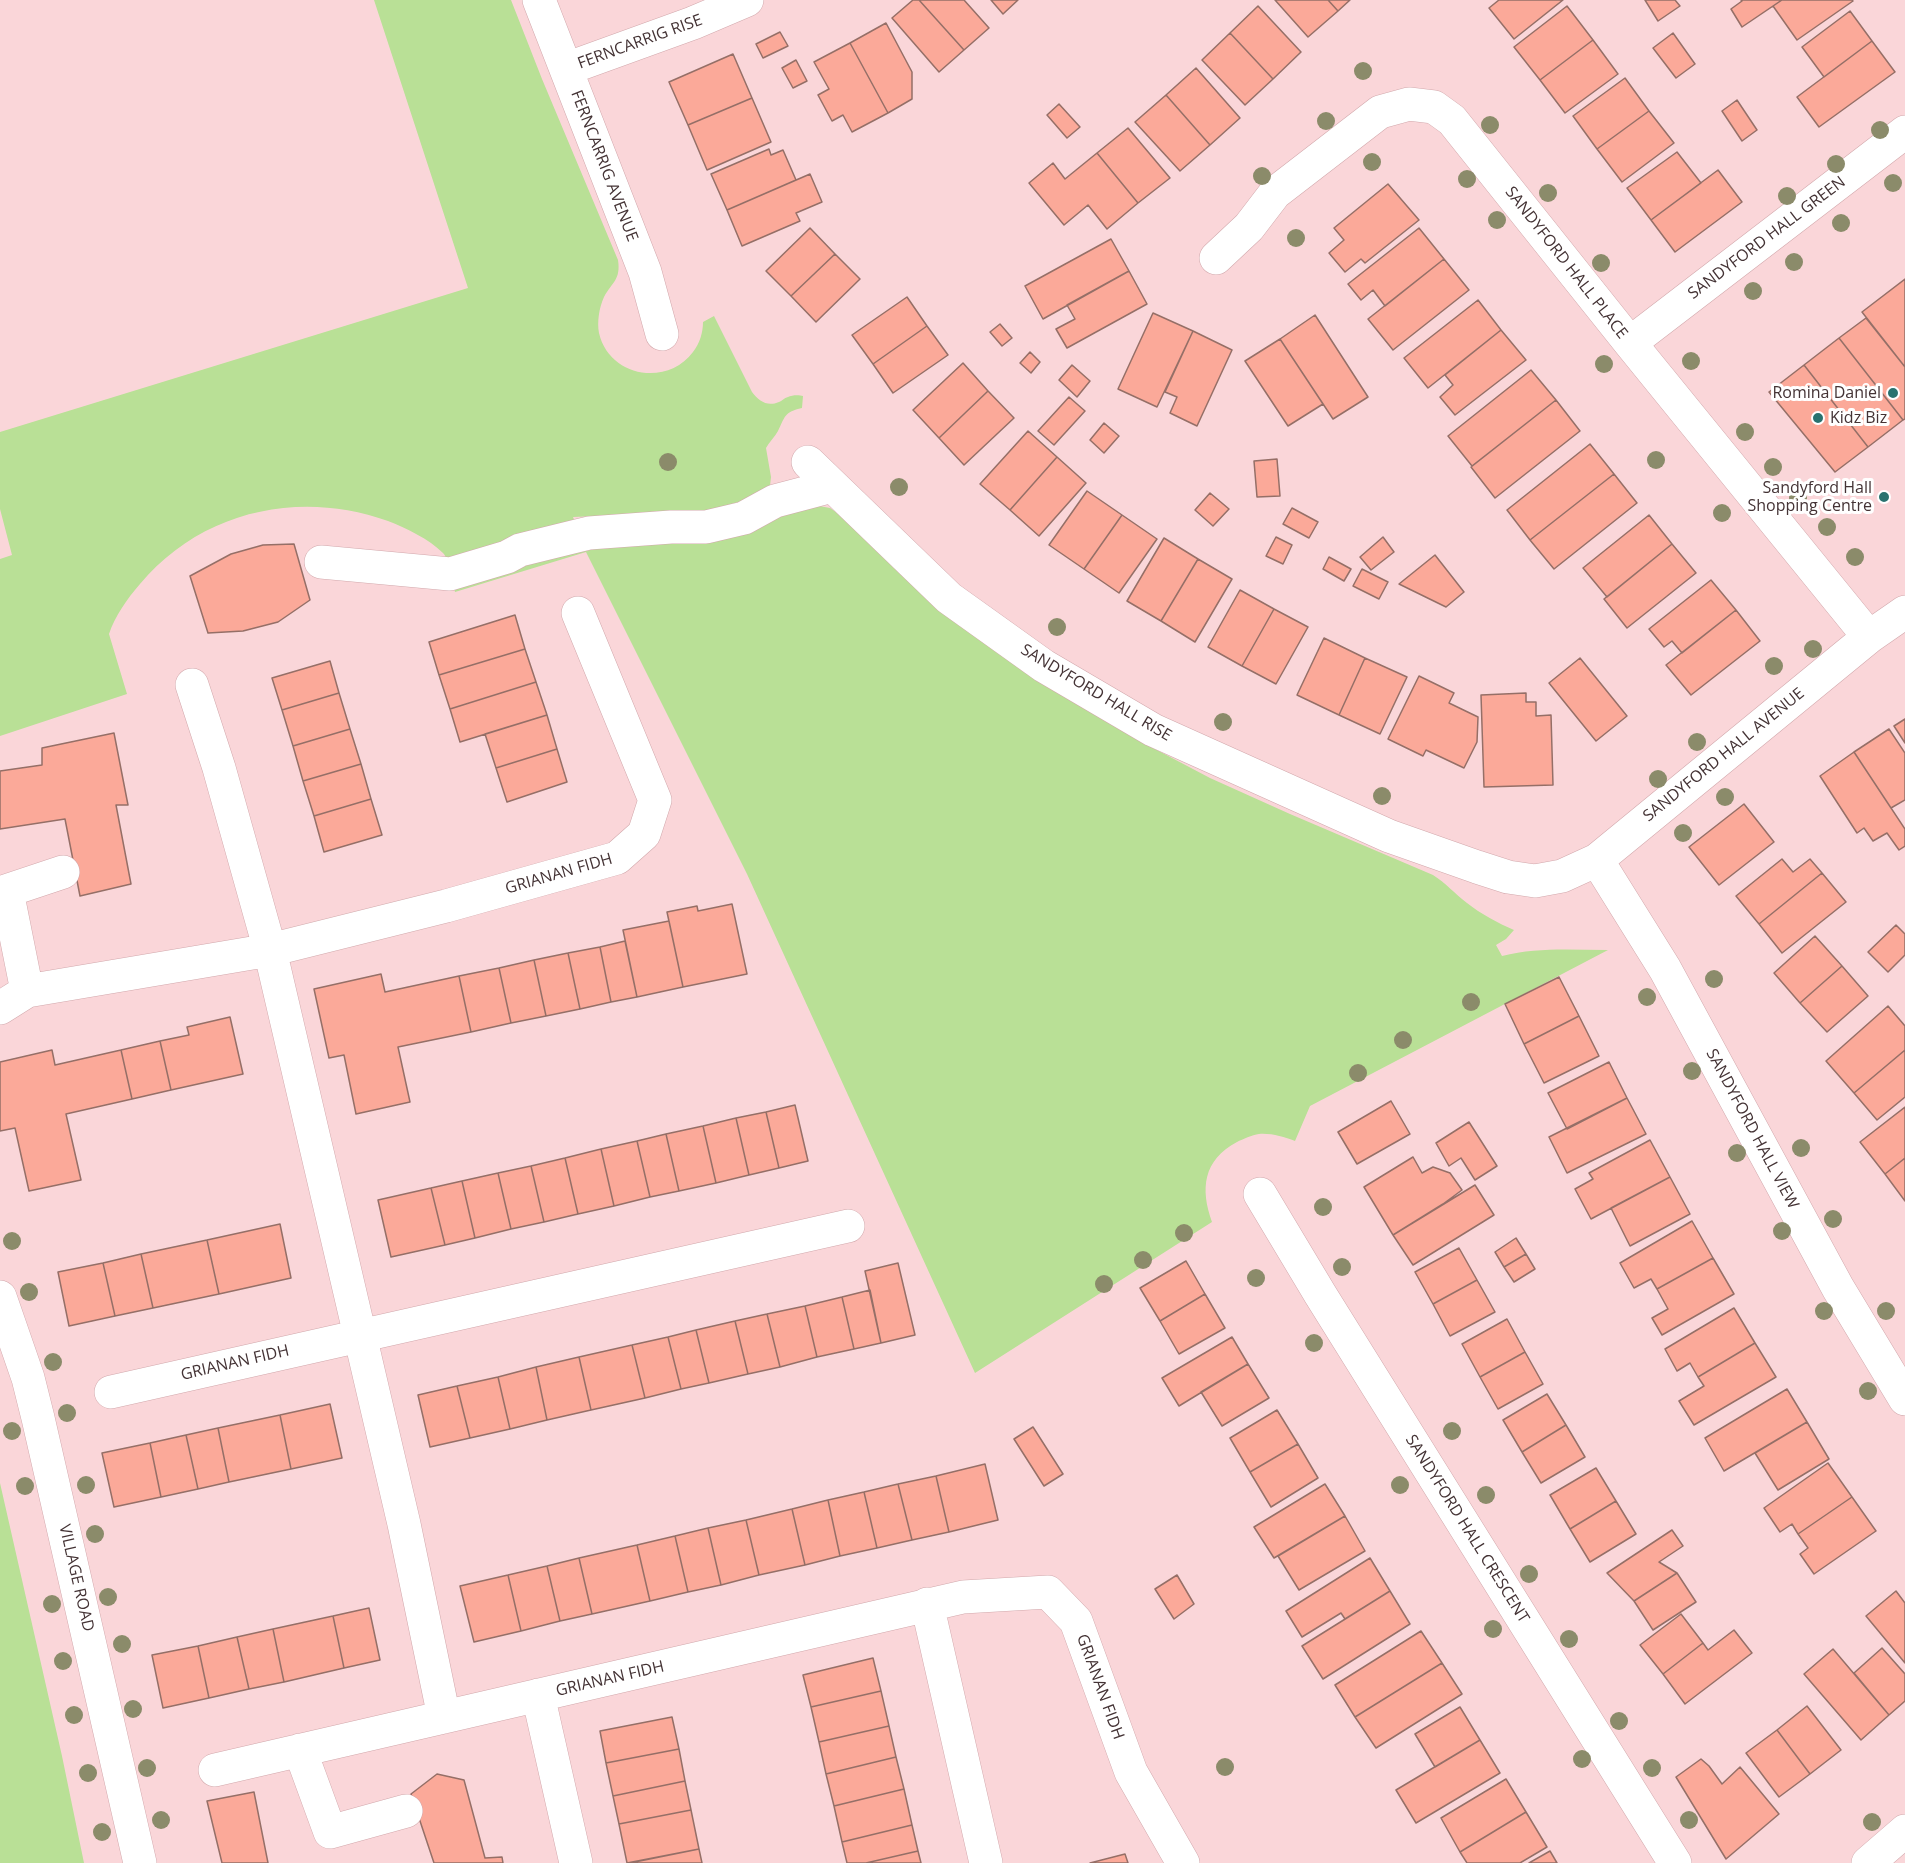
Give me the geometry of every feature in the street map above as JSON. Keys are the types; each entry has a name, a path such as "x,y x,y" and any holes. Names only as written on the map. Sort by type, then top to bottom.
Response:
{"street":[{"name":"FERNCARRIG AVENUE","path":"539,0 645,272 662,334"},
{"name":"FERNCARRIG RISE","path":"567,69 683,27 747,0"},
{"name":"SANDYFORD HALL PLACE","path":"1216,258 1249,227 1275,193 1380,112 1409,104 1434,107 1452,120 1629,343 1869,637"},
{"name":"SANDYFORD HALL GREEN","path":"1629,343 1905,132"},
{"name":"SANDYFORD HALL RISE","path":"808,462 949,598 1044,666 1153,730 1389,836 1508,877 1535,881"},
{"path":"321,562 450,574 507,557 520,549 589,533 706,527 744,518 775,501 832,486"},
{"name":"SANDYFORD HALL AVENUE","path":"1535,881 1562,876 1597,860 1869,637 1905,612"},
{"name":"GRIANAN FIDH","path":"0,1008 27,991 270,950 446,906 617,858 644,834 655,800 578,613"},
{"path":"192,685 219,768 270,950 404,1524 444,1717"},
{"name":"SANDYFORD HALL VIEW","path":"1597,860 1665,969 1838,1288 1905,1399"},
{"path":"27,991 4,892 63,872"},
{"name":"SANDYFORD HALL CRESCENT","path":"1260,1194 1675,1863"},
{"name":"GRIANAN FIDH","path":"111,1392 848,1226"},
{"name":"VILLAGE ROAD","path":"0,1297 28,1378 38,1418 140,1863"},
{"name":"GRIANAN FIDH","path":"214,1770 963,1597 1048,1592 1076,1622 1131,1772 1183,1863"},
{"path":"927,1605 986,1863"},
{"name":"GRIANAN FIDH","path":"538,1695 576,1863"},
{"path":"300,1750 330,1833 406,1811"},
{"path":"1868,1863 1905,1831"}],"green space":[{"path":"374,0 511,0 618,260 617,277 604,297 598,320 599,333 605,348 614,359 626,368 640,372 654,373 669,370 682,363 693,352 701,337 703,322 714,316 757,398 771,404 791,396 803,396 802,408 786,416 766,448 771,477 770,486 742,501 715,509 573,517 586,551 803,503 830,508 1136,739 1210,778 1438,878 1478,911 1514,930 1496,945 1502,956 1541,950 1608,950 1310,1106 1295,1141 1259,1134 1237,1142 1226,1149 1217,1157 1207,1176 1206,1198 1212,1222 975,1373 747,874 586,552 455,592 449,566 443,553 417,534 388,521 354,512 320,507 287,508 254,513 222,524 192,539 165,559 126,602 109,634 127,694 0,736 0,559 12,555 0,509 0,432 468,288"},
{"path":"0,1483 62,1756 84,1863 0,1863"}],"building":[{"path":"913,0 919,0 964,50 939,72 892,18"},
{"path":"919,0 964,0 989,28 964,50"},
{"path":"991,0 1018,0 1003,14"},
{"path":"1275,0 1328,0 1338,11 1308,37"},
{"path":"1328,0 1350,0 1338,11"},
{"path":"1499,0 1563,0 1514,39 1489,8"},
{"path":"1645,0 1675,0 1680,6 1658,21"},
{"path":"1741,0 1782,0 1742,27 1731,9"},
{"path":"1782,0 1853,1 1797,40 1773,6"},
{"path":"1258,6 1301,52 1273,79 1230,33"},
{"path":"1567,6 1593,40 1540,80 1514,47"},
{"path":"1850,11 1872,41 1824,77 1802,47"},
{"path":"886,23 912,72 912,99 888,113 850,43"},
{"path":"780,32 788,46 763,58 756,44"},
{"path":"1230,33 1273,79 1245,105 1202,60"},
{"path":"1673,33 1695,64 1676,78 1653,48"},
{"path":"1593,40 1618,74 1565,113 1540,80"},
{"path":"1872,41 1895,72 1819,127 1797,97"},
{"path":"850,43 888,113 852,132 843,115 832,121 818,95 829,89 814,62"},
{"path":"733,54 752,98 688,125 669,82"},
{"path":"796,60 807,81 793,88 782,68"},
{"path":"1196,68 1240,118 1210,145 1166,95"},
{"path":"1625,78 1649,111 1597,149 1573,116"},
{"path":"1166,95 1210,145 1180,171 1135,122"},
{"path":"752,98 771,142 707,170 688,125"},
{"path":"1737,100 1757,130 1742,141 1722,111"},
{"path":"1059,104 1080,127 1067,138 1047,115"},
{"path":"1649,111 1674,143 1622,182 1597,149"},
{"path":"1128,128 1170,178 1138,203 1097,153"},
{"path":"769,149 771,155 783,150 796,180 727,210 711,174"},
{"path":"1677,152 1701,183 1651,220 1627,188"},
{"path":"1097,153 1138,203 1107,229 1088,205 1064,225 1029,183 1053,163 1065,179"},
{"path":"1718,170 1742,202 1675,252 1651,220"},
{"path":"810,174 822,202 796,213 800,221 742,246 727,210"},
{"path":"1388,184 1419,220 1365,263 1361,259 1345,272 1329,253 1344,240 1334,228"},
{"path":"810,228 835,254 791,296 766,271"},
{"path":"1419,228 1444,259 1385,306 1373,290 1361,300 1348,284"},
{"path":"1111,239 1129,271 1043,319 1025,286"},
{"path":"835,254 860,279 816,322 791,296"},
{"path":"1444,259 1469,290 1393,350 1368,319"},
{"path":"1129,271 1147,304 1067,348 1056,329 1075,319 1067,305"},
{"path":"1905,279 1905,367 1862,312"},
{"path":"907,297 927,326 873,364 852,335"},
{"path":"1478,300 1501,330 1428,388 1404,358"},
{"path":"1153,313 1193,331 1157,407 1118,389"},
{"path":"1315,315 1368,397 1333,419 1280,339"},
{"name":"Romina Daniel","path":"1866,318 1905,367 1905,419 1903,420 1839,338"},
{"path":"1000,324 1012,338 1002,346 990,332"},
{"path":"927,326 948,355 893,393 873,364"},
{"path":"1501,330 1526,360 1455,415 1440,397 1453,385 1445,375"},
{"path":"1193,331 1232,350 1197,426 1170,413 1177,397 1165,392"},
{"path":"1839,338 1903,420 1868,447 1804,365"},
{"path":"1280,339 1323,404 1288,426 1245,361"},
{"path":"1030,352 1040,362 1031,373 1020,363"},
{"path":"963,363 988,391 939,438 913,410"},
{"path":"1072,365 1090,381 1077,397 1059,380"},
{"name":"Kidz Biz","path":"1804,365 1868,447 1835,472 1769,392"},
{"path":"1531,370 1556,400 1472,466 1448,436"},
{"path":"988,391 1014,418 964,465 939,438"},
{"path":"1069,397 1085,411 1054,445 1038,431"},
{"path":"1556,400 1580,431 1495,498 1471,467"},
{"path":"1104,423 1119,436 1104,453 1090,440"},
{"path":"1028,431 1057,457 1010,510 980,484"},
{"path":"1590,444 1614,474 1530,540 1507,510"},
{"path":"1057,457 1086,483 1039,536 1010,510"},
{"path":"1277,459 1280,496 1257,497 1254,461"},
{"path":"1614,474 1637,503 1554,569 1530,540"},
{"path":"1087,491 1122,515 1084,569 1049,545"},
{"path":"1210,493 1229,509 1213,526 1195,510"},
{"path":"1292,508 1318,522 1309,538 1283,524"},
{"path":"1122,515 1157,539 1119,593 1084,569"},
{"path":"1649,515 1672,544 1607,597 1583,568"},
{"path":"1276,537 1292,545 1283,564 1266,556"},
{"path":"1383,537 1394,552 1371,570 1360,557"},
{"path":"1164,538 1198,559 1161,621 1127,601"},
{"path":"294,544 310,600 278,622 243,631 208,633 190,576 231,554 263,545"},
{"path":"1672,544 1696,573 1627,628 1604,599"},
{"path":"1435,555 1464,592 1446,607 1399,584"},
{"path":"1329,557 1351,569 1344,581 1323,569"},
{"path":"1198,559 1232,579 1195,642 1161,621"},
{"path":"1362,569 1388,582 1379,599 1353,586"},
{"path":"1711,580 1736,610 1682,653 1672,641 1664,647 1649,629"},
{"path":"1240,590 1274,609 1242,666 1208,647"},
{"path":"1274,609 1308,627 1276,684 1242,666"},
{"path":"1736,610 1760,641 1691,695 1666,665"},
{"path":"515,615 525,649 439,675 429,642"},
{"path":"1324,638 1365,658 1339,715 1297,695"},
{"path":"525,649 536,682 450,709 439,675"},
{"path":"1365,658 1407,677 1380,734 1339,715"},
{"path":"1580,658 1627,716 1596,741 1549,683"},
{"path":"330,661 339,693 282,710 272,678"},
{"path":"1419,676 1454,693 1449,703 1478,717 1477,742 1464,768 1426,750 1423,756 1388,739"},
{"path":"536,682 547,715 460,742 450,709"},
{"path":"339,693 350,729 293,746 282,710"},
{"path":"1526,693 1526,702 1536,702 1536,716 1551,715 1553,785 1484,787 1481,695"},
{"path":"547,715 557,749 496,768 485,734"},
{"path":"1905,719 1905,743 1894,726"},
{"path":"350,729 361,764 303,781 293,746"},
{"path":"1889,729 1905,753 1905,800 1891,808 1854,752"},
{"path":"114,733 128,805 116,805 131,884 80,896 65,819 0,829 0,771 42,765 42,748"},
{"path":"557,749 567,782 507,802 496,768"},
{"path":"1854,752 1905,829 1905,846 1899,850 1887,833 1873,841 1864,828 1857,833 1820,776"},
{"path":"361,764 371,799 314,816 303,781"},
{"path":"371,799 382,835 324,852 314,816"},
{"path":"1744,804 1774,842 1719,885 1689,847"},
{"path":"1782,859 1793,872 1810,859 1822,873 1759,924 1736,896"},
{"path":"1822,873 1846,902 1782,953 1759,924"},
{"path":"732,904 747,974 683,987 667,912 697,906 698,911"},
{"path":"669,921 683,987 637,997 623,930"},
{"path":"1896,925 1905,934 1905,955 1888,972 1868,952"},
{"path":"1815,936 1842,966 1800,1003 1774,973"},
{"path":"625,941 637,997 611,1002 600,947"},
{"path":"600,947 611,1002 580,1009 568,953"},
{"path":"568,953 580,1009 546,1016 534,960"},
{"path":"534,960 546,1016 511,1023 499,968"},
{"path":"1842,966 1868,996 1827,1032 1800,1003"},
{"path":"499,968 511,1023 471,1032 459,976"},
{"path":"381,974 385,992 459,976 471,1032 398,1047 410,1102 356,1114 344,1055 329,1058 314,989"},
{"path":"1559,977 1579,1016 1524,1044 1505,1004"},
{"path":"1888,1006 1905,1026 1905,1050 1854,1093 1826,1061"},
{"path":"1579,1016 1599,1056 1544,1083 1524,1044"},
{"path":"230,1017 243,1074 171,1090 160,1041 189,1035 187,1027"},
{"path":"160,1041 171,1090 132,1099 121,1050"},
{"path":"52,1050 55,1065 121,1050 132,1099 66,1114 81,1180 29,1191 15,1128 0,1131 0,1062"},
{"path":"1905,1050 1905,1097 1877,1120 1854,1093"},
{"path":"1609,1062 1627,1098 1567,1129 1548,1093"},
{"path":"1627,1098 1646,1134 1567,1173 1549,1137"},
{"path":"1391,1101 1410,1134 1357,1164 1338,1132"},
{"path":"795,1105 808,1161 779,1168 766,1112"},
{"path":"1905,1107 1905,1158 1885,1174 1860,1142"},
{"path":"766,1112 779,1168 749,1175 736,1118"},
{"path":"736,1118 749,1175 716,1183 703,1126"},
{"path":"1469,1122 1497,1166 1475,1180 1461,1158 1449,1166 1436,1143"},
{"path":"703,1126 716,1183 679,1191 666,1134"},
{"path":"666,1134 679,1191 650,1197 637,1141"},
{"path":"1650,1140 1670,1177 1591,1219 1575,1189 1593,1179 1589,1173"},
{"path":"637,1141 650,1197 614,1206 601,1149"},
{"path":"601,1149 614,1206 578,1214 565,1158"},
{"path":"1413,1157 1422,1173 1433,1167 1450,1173 1462,1190 1393,1235 1364,1187"},
{"path":"565,1158 578,1214 544,1222 531,1166"},
{"path":"1905,1158 1905,1201 1885,1174"},
{"path":"531,1166 544,1222 511,1229 498,1173"},
{"path":"498,1173 511,1229 475,1238 462,1181"},
{"path":"1670,1177 1690,1214 1630,1246 1611,1208"},
{"path":"462,1181 475,1238 445,1245 431,1188"},
{"path":"1475,1185 1494,1215 1413,1265 1393,1235"},
{"path":"431,1188 445,1245 391,1257 378,1200"},
{"path":"1692,1221 1713,1258 1657,1289 1651,1279 1634,1288 1620,1263"},
{"path":"280,1224 291,1278 219,1294 207,1240"},
{"path":"1516,1238 1526,1254 1504,1267 1495,1252"},
{"path":"207,1240 219,1294 153,1308 141,1254"},
{"path":"1459,1248 1477,1280 1433,1304 1415,1272"},
{"path":"141,1254 153,1308 115,1316 103,1263"},
{"path":"1526,1254 1535,1269 1514,1282 1504,1267"},
{"path":"1713,1258 1734,1294 1662,1335 1652,1318 1668,1309 1657,1289"},
{"path":"1186,1261 1205,1294 1160,1321 1140,1288"},
{"path":"103,1263 115,1316 69,1326 58,1272"},
{"path":"898,1263 915,1335 881,1343 865,1271"},
{"path":"1477,1280 1495,1312 1450,1336 1433,1304"},
{"path":"870,1290 881,1343 854,1349 842,1297"},
{"path":"1205,1294 1225,1328 1179,1354 1160,1321"},
{"path":"842,1297 854,1349 817,1357 805,1306"},
{"path":"805,1306 817,1357 780,1367 767,1314"},
{"path":"1734,1308 1755,1343 1698,1377 1690,1363 1677,1371 1665,1349"},
{"path":"767,1314 780,1367 748,1374 735,1321"},
{"path":"1507,1319 1525,1352 1480,1377 1462,1344"},
{"path":"735,1321 748,1374 709,1383 696,1330"},
{"path":"696,1330 709,1383 681,1389 668,1337"},
{"path":"668,1337 681,1389 645,1398 632,1345"},
{"path":"1232,1337 1248,1364 1179,1406 1162,1378"},
{"path":"1755,1343 1776,1377 1694,1425 1679,1401 1704,1386 1698,1377"},
{"path":"632,1345 645,1398 591,1410 579,1357"},
{"path":"1525,1352 1543,1384 1498,1409 1480,1377"},
{"path":"579,1357 591,1410 547,1420 536,1367"},
{"path":"1248,1364 1269,1398 1222,1426 1201,1392"},
{"path":"536,1367 547,1420 510,1429 498,1377"},
{"path":"498,1377 510,1429 470,1438 457,1386"},
{"path":"457,1386 470,1438 430,1447 418,1395"},
{"path":"1787,1389 1807,1422 1724,1471 1705,1438"},
{"path":"1547,1394 1566,1425 1522,1452 1503,1420"},
{"path":"330,1404 342,1458 291,1469 280,1415"},
{"path":"1277,1410 1298,1444 1250,1472 1230,1438"},
{"path":"280,1415 291,1469 229,1482 218,1428"},
{"path":"1807,1422 1829,1459 1778,1490 1755,1453"},
{"path":"1566,1425 1585,1457 1541,1483 1522,1452"},
{"path":"1033,1427 1063,1474 1044,1486 1014,1439"},
{"path":"218,1428 229,1482 198,1489 186,1435"},
{"path":"186,1435 198,1489 161,1497 150,1443"},
{"path":"150,1443 161,1497 114,1507 102,1453"},
{"path":"1298,1444 1318,1478 1271,1507 1250,1472"},
{"path":"1828,1463 1852,1497 1798,1534 1792,1524 1780,1532 1764,1508"},
{"path":"985,1464 998,1520 949,1532 936,1476"},
{"path":"1596,1468 1616,1501 1570,1529 1550,1495"},
{"path":"936,1476 949,1532 912,1540 898,1484"},
{"path":"898,1484 912,1540 877,1548 864,1492"},
{"path":"1325,1484 1345,1516 1274,1558 1254,1527"},
{"path":"864,1492 877,1548 840,1556 828,1500"},
{"path":"1852,1497 1876,1531 1814,1574 1800,1554 1808,1548 1798,1534"},
{"path":"828,1500 840,1556 805,1565 792,1509"},
{"path":"1616,1501 1636,1534 1590,1562 1570,1529"},
{"path":"792,1509 805,1565 759,1575 746,1520"},
{"path":"1345,1516 1365,1551 1299,1590 1278,1556"},
{"path":"746,1520 759,1575 721,1585 708,1528"},
{"path":"708,1528 721,1585 688,1592 675,1536"},
{"path":"1672,1530 1683,1546 1659,1562 1677,1573 1634,1601 1607,1573"},
{"path":"675,1536 688,1592 650,1601 637,1545"},
{"path":"637,1545 650,1601 592,1614 579,1558"},
{"path":"579,1558 592,1614 560,1621 547,1566"},
{"path":"1370,1558 1390,1591 1345,1619 1341,1613 1302,1637 1286,1611"},
{"path":"547,1566 560,1621 521,1631 508,1575"},
{"path":"1677,1573 1696,1602 1653,1630 1634,1601"},
{"path":"508,1575 521,1631 474,1642 460,1586"},
{"path":"1177,1575 1194,1604 1174,1619 1155,1589"},
{"path":"1390,1591 1410,1624 1323,1679 1302,1646"},
{"path":"1896,1591 1905,1603 1905,1663 1866,1616"},
{"path":"369,1608 380,1660 344,1668 333,1616"},
{"path":"1681,1614 1703,1643 1663,1674 1640,1645"},
{"path":"333,1616 344,1668 284,1682 273,1629"},
{"path":"273,1629 284,1682 249,1689 237,1637"},
{"path":"1734,1630 1752,1653 1685,1704 1663,1674 1703,1643 1708,1650"},
{"path":"1421,1631 1442,1663 1355,1717 1335,1685"},
{"path":"237,1637 249,1689 209,1698 198,1646"},
{"path":"198,1646 209,1698 163,1708 152,1655"},
{"path":"1882,1648 1905,1674 1905,1701 1889,1715 1854,1673"},
{"path":"1833,1649 1889,1715 1861,1740 1804,1674"},
{"path":"873,1658 881,1691 811,1707 803,1675"},
{"path":"1442,1663 1462,1694 1376,1748 1355,1717"},
{"path":"881,1691 889,1726 819,1742 811,1707"},
{"path":"1807,1706 1841,1750 1810,1774 1777,1730"},
{"path":"1460,1707 1480,1740 1435,1767 1415,1734"},
{"path":"672,1717 679,1749 606,1763 600,1731"},
{"path":"889,1726 896,1757 826,1774 819,1742"},
{"path":"1777,1730 1810,1774 1779,1797 1746,1753"},
{"path":"1480,1740 1500,1773 1416,1823 1396,1790"},
{"path":"679,1749 685,1781 613,1796 606,1763"},
{"path":"896,1757 904,1789 834,1806 826,1774"},
{"path":"1701,1759 1722,1784 1740,1767 1779,1814 1726,1859 1676,1777"},
{"path":"437,1774 464,1780 485,1858 502,1857 503,1863 434,1863 411,1794"},
{"path":"1506,1779 1526,1812 1460,1852 1441,1818"},
{"path":"685,1781 691,1810 619,1824 613,1796"},
{"path":"904,1789 912,1825 842,1842 834,1806"},
{"path":"254,1792 268,1863 222,1863 207,1801"},
{"path":"691,1810 699,1849 627,1863 619,1824"},
{"path":"1526,1812 1547,1847 1520,1863 1467,1863 1460,1852"},
{"path":"912,1825 918,1851 866,1863 847,1863 842,1842"},
{"path":"699,1849 702,1863 630,1863"},
{"path":"918,1851 921,1863 866,1863"},
{"path":"1550,1851 1557,1863 1529,1863"},
{"path":"1125,1854 1128,1863 1090,1863"}],"place":[{"name":"Romina Daniel","path":"1893,393"},
{"name":"Kidz Biz","path":"1818,418"},
{"name":"Sandyford Hall Shopping Centre","path":"1884,497"}]}
